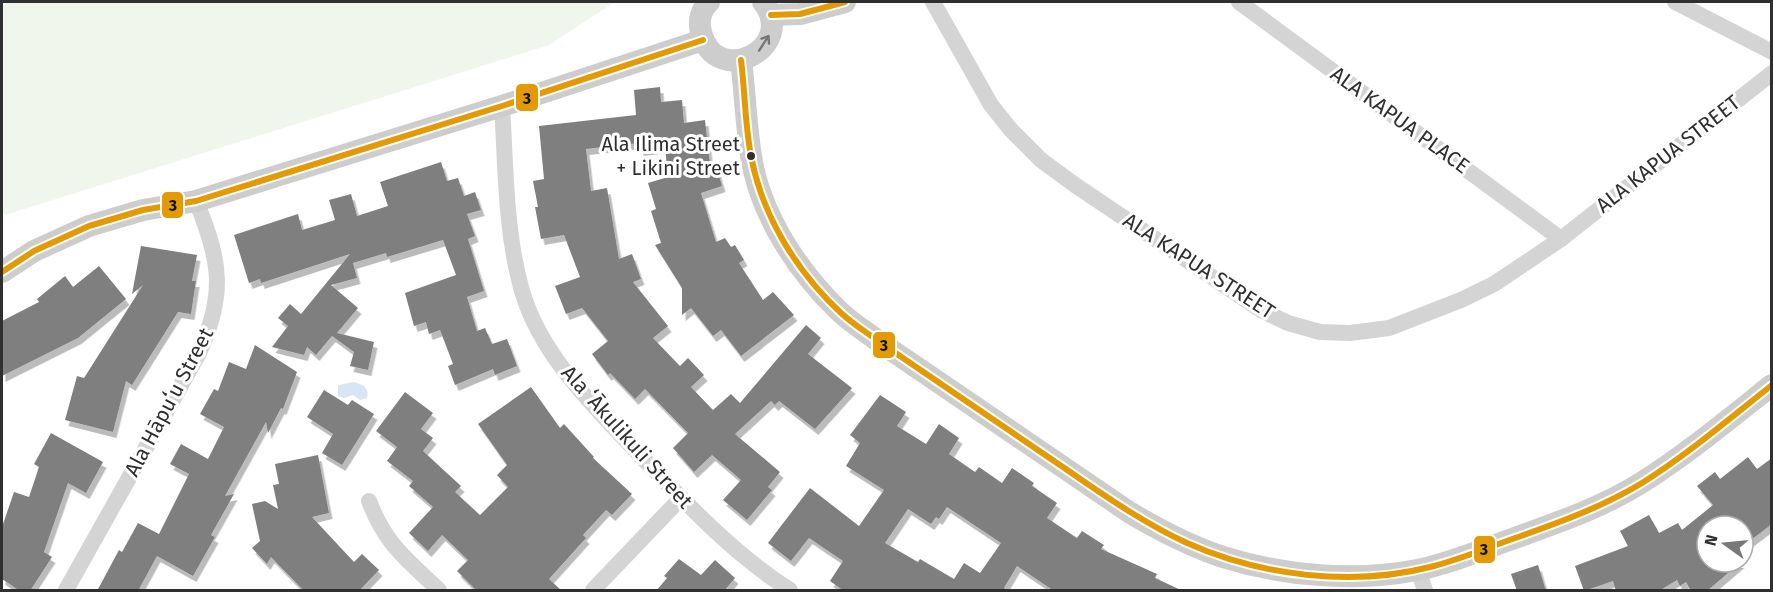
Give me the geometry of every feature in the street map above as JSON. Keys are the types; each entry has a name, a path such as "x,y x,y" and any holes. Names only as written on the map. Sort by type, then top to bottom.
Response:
{"street":[{"path":"708,2 700,16 703,40 718,56 730,60 752,57 765,44 772,27 767,8 800,14 844,2"},
{"name":"ALA KAPUA STREET","path":"933,2 991,105 1011,130 1041,160 1261,310 1288,323 1320,332 1350,333 1389,328 1461,300 1494,284 1561,239 1772,73"},
{"name":"ALA KAPUA PLACE","path":"1239,2 1561,239"},
{"path":"1675,2 1772,52"},
{"path":"2,272 34,251 89,226 143,210 196,201 502,106 703,40"},
{"path":"741,60 751,158 763,201 796,260 816,287 840,312 1129,512 1164,532 1224,557 1296,572 1377,575 1421,580 1599,505 1638,484 1674,461 1772,385"},
{"name":"Ala ʻĀkulikuli Street","path":"502,106 510,231 523,294 540,333 564,370 591,402 681,498 727,543 790,591"},
{"name":"Ala Hāpuʻu Street","path":"66,591 198,356 207,335 214,312 218,274 213,247 196,201"},
{"path":"593,591 681,498"},
{"path":"369,501 383,534 396,550 439,591"}],"shaded area":[{"path":"2,2 615,2 549,45 5,215 2,212"}],"water":[{"path":"354,382 366,389 367,398 360,400 353,395 344,398 338,396 338,385"}],"building":[{"path":"660,87 661,102 682,100 684,123 705,120 710,164 715,162 722,186 701,193 716,242 725,238 731,247 735,245 744,260 739,263 763,300 773,292 794,315 741,356 721,330 713,336 691,308 682,315 682,288 655,245 661,243 651,211 656,209 648,183 668,177 665,147 640,150 639,143 586,149 591,191 607,188 619,259 632,254 641,279 633,282 668,326 653,338 680,366 688,358 704,375 691,387 713,410 731,394 740,403 806,325 821,338 808,354 852,388 815,429 779,401 775,405 771,401 735,434 780,472 768,487 772,490 747,520 723,500 741,480 712,455 694,472 673,448 688,433 645,389 635,399 610,373 608,375 592,354 608,341 582,308 566,314 555,286 580,277 564,235 541,239 533,181 544,179 539,126 636,115 634,90"},
{"path":"441,162 447,181 458,178 464,196 475,192 481,210 467,214 475,236 468,239 484,291 467,297 477,331 485,328 492,344 507,339 517,366 495,375 493,369 455,385 448,366 453,364 440,330 429,334 426,322 414,326 405,293 456,275 443,240 387,257 386,253 353,263 357,278 331,285 358,308 337,333 374,342 368,370 350,366 354,352 332,336 316,355 307,347 304,355 272,347 288,326 278,318 290,304 301,314 350,254 261,283 260,279 249,283 234,235 298,214 302,230 335,220 329,200 351,194 357,216 388,206 380,182"},
{"path":"141,246 197,255 192,281 196,281 191,314 178,312 132,385 126,381 113,432 65,420 77,376 84,378 143,285 132,294"},
{"path":"99,266 126,299 78,338 2,376 2,321 39,302 37,299 65,276 73,287"},
{"path":"255,345 297,372 283,409 281,408 268,433 266,422 225,496 234,494 211,535 215,537 193,576 157,556 138,591 97,591 119,550 122,552 138,523 159,534 189,474 170,464 181,444 208,459 224,427 200,414 214,389 218,391 229,362 246,369"},
{"path":"531,387 560,428 564,424 593,458 632,494 612,515 606,510 583,535 586,538 549,579 562,591 477,591 457,571 468,560 442,535 428,551 409,533 433,507 409,486 413,481 387,461 397,447 376,431 405,392 433,413 421,429 433,438 423,451 461,486 455,492 480,515 508,487 497,475 507,465 478,424"},
{"path":"324,390 348,405 352,400 374,414 342,465 322,453 333,434 307,417"},
{"path":"880,395 906,412 897,426 926,444 939,424 959,438 949,454 975,472 979,467 1002,483 1012,468 1034,483 1032,486 1057,503 1047,518 1077,538 1082,531 1104,545 1101,549 1157,574 1155,578 1183,591 1054,591 1017,566 1004,588 1009,591 844,591 830,581 843,561 809,538 791,561 768,543 810,488 859,526 884,490 846,466 860,443 850,435","holes":["947,507 1001,543 980,573 964,563 954,579 920,559 918,562 885,543 908,509 931,524 936,517 939,519"]},
{"path":"51,433 103,462 86,493 68,483 44,552 52,557 30,591 20,591 2,579 2,527 14,492 29,497 39,467 34,464"},
{"path":"318,455 329,513 312,517 354,562 362,554 379,570 359,591 304,591 271,557 267,564 252,548 260,541 252,504 265,501 278,509 273,485 279,484 275,464"},
{"path":"1748,457 1757,469 1772,458 1772,524 1755,537 1755,514 1702,514 1713,505 1697,486 1715,472 1720,479"},
{"path":"1649,515 1659,533 1678,523 1682,530 1695,520 1695,574 1727,574 1707,591 1691,591 1686,582 1680,586 1677,580 1659,591 1616,591 1613,581 1584,591 1575,566 1628,546 1620,531"},
{"path":"679,559 701,575 715,560 735,578 724,591 656,591 667,578 664,576"},
{"path":"1538,565 1546,591 1517,591 1511,574"}],"transit line":[{"name":"3","path":"771,15 800,14 845,2"},
{"name":"3","path":"2,272 34,251 89,226 143,210 196,201 502,106 703,40"},
{"name":"3","path":"741,60 749,144 756,178 784,242 810,280 825,297 846,317 878,341 1102,494 1169,534 1215,554 1276,570 1338,577 1400,573 1442,564 1568,519 1628,491 1692,448 1772,385"}],"place":[{"name":"Ala Ilima Street + Likini Street","path":"751,156"}]}
